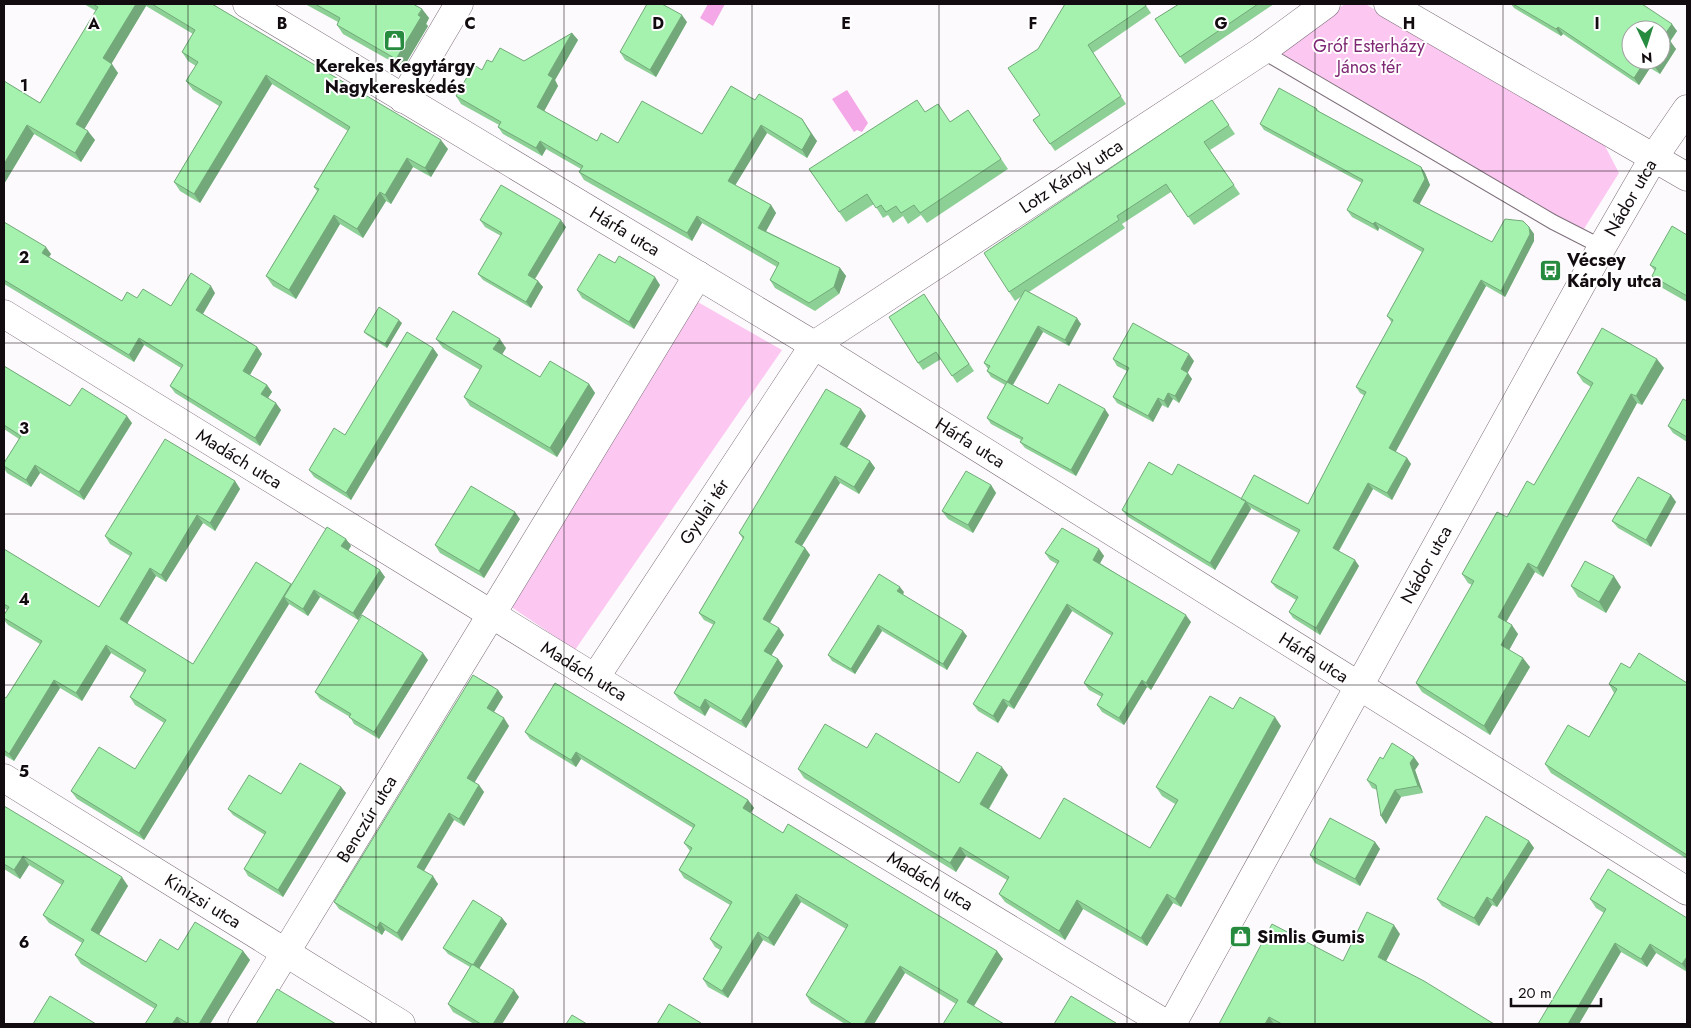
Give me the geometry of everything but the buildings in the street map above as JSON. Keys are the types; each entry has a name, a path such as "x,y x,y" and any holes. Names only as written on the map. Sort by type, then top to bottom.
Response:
{"street":[{"name":"Hárfa utca","path":"247,4 814,345 1359,684 1687,891"},
{"path":"403,99 459,4"},
{"name":"Lotz Károly utca","path":"814,345 1262,51 1326,4"},
{"path":"1388,4 1687,176"},
{"name":"Nádor utca","path":"1172,1024 1602,247 1654,157 1687,109"},
{"path":"491,614 698,276"},
{"name":"Madách utca","path":"4,314 595,678 1166,1024"},
{"name":"Gyulai tér","path":"595,678 814,345"},
{"name":"Benczúr utca","path":"242,1024 287,953 491,614"},
{"name":"Kinizsi utca","path":"4,778 401,1024"}],"lane":[{"path":"1262,51 1553,222 1602,247"}],"green space":[{"name":"Gróf Esterházy János tér","path":"1345,4 1367,5 1604,144 1619,173 1582,232 1273,52"},
{"path":"696,301 782,350 575,650 507,604"}],"shaded area":[{"path":"708,4 725,4 713,26 700,18"},
{"path":"847,90 868,123 862,132 857,130 854,132 832,99"}],"place":[{"name":"Kerekes Kegytárgy Nagykereskedés","path":"395,41"},
{"name":"Vécsey Károly utca","path":"1551,270"},
{"name":"Simlis Gumis","path":"1241,937"}]}
